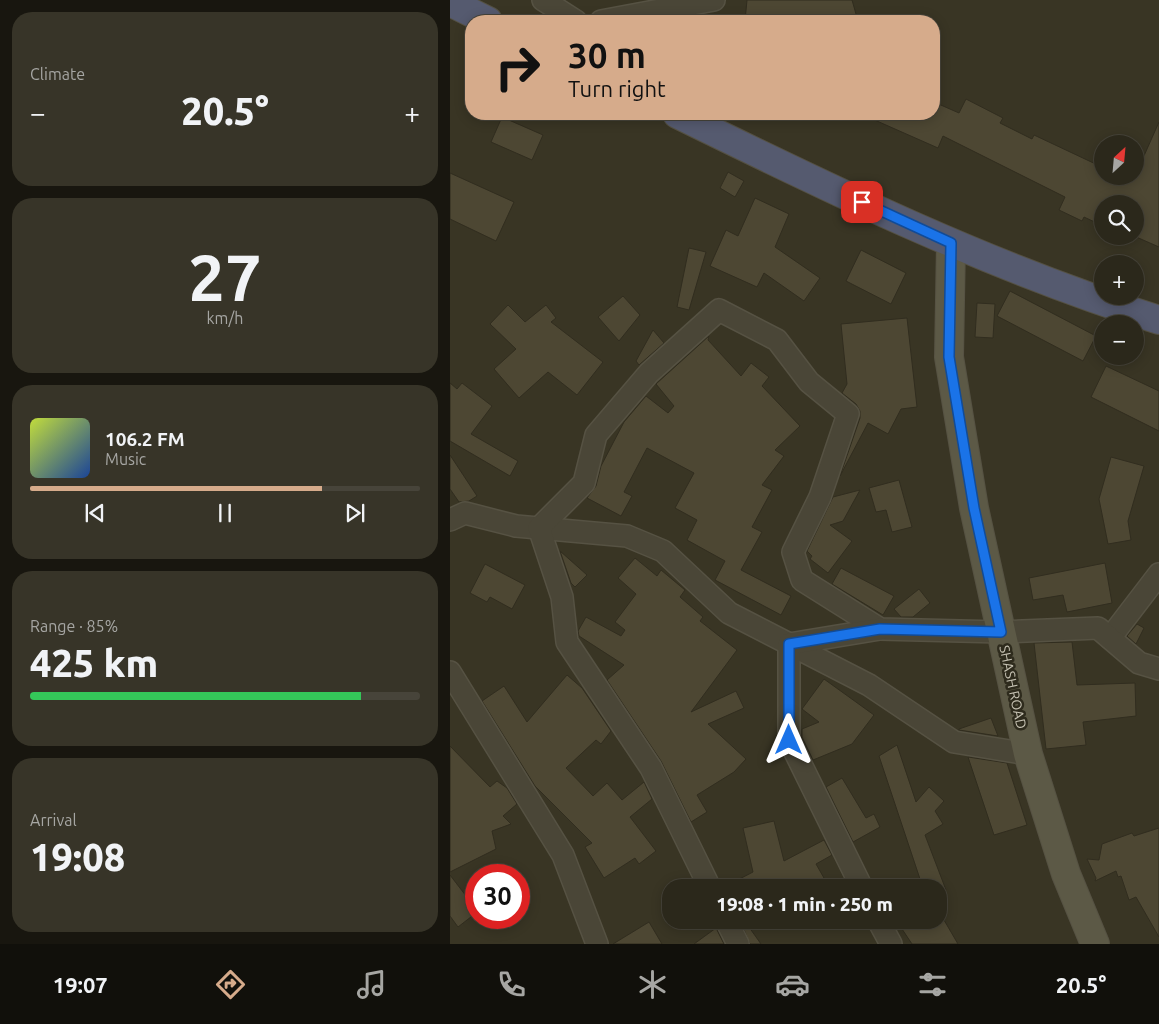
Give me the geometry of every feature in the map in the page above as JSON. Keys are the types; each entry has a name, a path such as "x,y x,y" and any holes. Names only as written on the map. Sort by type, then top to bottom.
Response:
{"highway":[{"path":"462,4 479,15"},
{"path":"690,120 951,243 1087,298 1159,320"}],"street":[{"path":"543,0 567,15"},
{"path":"633,15 714,0"},
{"name":"SHASH ROAD","path":"951,243 949,357 974,508 1028,754 1066,874 1094,944"},
{"path":"539,528 584,483 596,435 649,373 719,310 777,340 810,382 848,414 820,497 793,552 802,580 880,629"},
{"path":"450,520 465,513 516,526 627,536 663,551 729,613 869,685 954,742 1028,754"},
{"path":"539,528 562,597 567,642 651,768 706,879"},
{"path":"1110,638 1159,574"},
{"path":"789,644 880,629 1001,632 1098,628 1139,663 1159,669"},
{"path":"789,644 789,740 858,879"},
{"path":"450,672 563,855 598,944"},
{"path":"730,929 738,944"},
{"path":"883,929 891,944"}],"building":[{"path":"747,0 852,0 856,15 746,15"},
{"path":"966,99 1003,118 1000,123 1032,139 1034,135 1094,163 1094,185 1144,185 1144,156 1159,122 1159,247 1144,240 1144,195 1094,195 1094,222 1084,217 1082,221 1059,210 1065,197 943,136 938,148 875,120 940,120 940,105 959,113"},
{"path":"501,120 509,120 543,135 532,160 491,142"},
{"path":"728,172 744,181 735,197 720,188"},
{"path":"450,173 514,202 496,241 450,219"},
{"path":"755,198 789,214 775,247 820,278 804,301 764,273 757,287 710,266 726,230 738,236"},
{"path":"689,248 706,252 689,310 677,307"},
{"path":"861,250 906,273 891,304 846,281"},
{"path":"1010,291 1094,335 1094,340 1083,361 997,316"},
{"path":"623,296 640,315 619,341 598,317"},
{"path":"977,303 995,304 993,338 975,337"},
{"path":"508,305 525,322 546,305 556,318 551,322 603,362 577,395 548,372 519,398 494,369 516,349 490,324"},
{"path":"907,318 917,407 901,409 888,434 868,423 840,476 860,418 860,411 856,404 842,393 847,384 841,324"},
{"path":"653,330 664,343 639,365 636,361"},
{"path":"709,336 708,340 741,376 751,363 769,377 762,386 800,426 775,450 784,456 762,485 772,490 752,527 762,532 741,570 791,596 781,615 715,580 725,561 687,540 697,520 675,508 694,473 647,448 624,492 632,496 621,516 587,498 596,486 601,466 624,422 646,396 668,413 674,406 656,384"},
{"path":"1106,366 1159,391 1159,431 1091,397"},
{"path":"450,383 457,389 462,383 492,406 471,434 518,461 510,476 450,441"},
{"path":"450,455 477,496 469,501 459,502 450,489"},
{"path":"1111,457 1144,466 1128,521 1131,540 1108,544 1099,499"},
{"path":"899,480 912,527 892,532 886,510 876,512 869,488"},
{"path":"860,490 843,521 830,525 852,541 828,573 810,559 812,556 807,551 833,497"},
{"path":"560,551 587,575 575,587 571,583"},
{"path":"635,558 657,576 661,570 685,590 680,597 703,617 700,621 737,650 691,712 736,691 744,708 708,724 746,759 734,772 697,795 707,812 691,822 661,761 607,680 624,665 579,636 578,631 586,617 621,636 625,630 615,622 636,594 618,578"},
{"path":"1105,563 1112,603 1067,612 1063,595 1033,600 1029,578"},
{"path":"485,564 525,585 512,609 490,597 487,602 470,593"},
{"path":"841,568 894,596 883,615 832,584"},
{"path":"919,589 930,603 913,617 901,617 894,609"},
{"path":"1137,624 1144,628 1136,644 1127,636"},
{"path":"1072,642 1077,685 1135,683 1136,716 1083,722 1086,745 1046,749 1034,643"},
{"path":"567,675 582,688 611,731 601,744 596,740 566,768 593,796 607,783 622,800 644,782 652,799 630,817 656,851 639,864 635,858 604,878 585,847 592,843 535,786 482,701 504,686 527,722"},
{"path":"824,679 874,715 852,744 813,760 802,737 802,729 819,722 802,709"},
{"path":"991,718 998,736 959,730 959,729"},
{"path":"897,745 916,802 929,787 944,801 935,811 943,824 925,835 942,879 920,879 879,756"},
{"path":"450,746 490,787 497,781 507,788 517,804 503,816 511,824 492,831 496,849 450,872"},
{"path":"968,757 1007,763 1027,825 994,835"},
{"path":"842,778 866,818 874,814 880,827 853,842 826,787"},
{"path":"774,821 784,861 824,840 832,855 816,864 824,878 739,879 753,872 743,828"},
{"path":"1159,828 1159,937 1136,897 1129,900 1121,876 1118,877 1116,871 1095,881 1096,878 1087,859 1099,860 1102,844 1132,833 1134,836"},
{"path":"450,875 465,895 465,922 458,927 450,916"},
{"path":"649,922 662,944 613,944"},
{"path":"947,925 958,944 912,944 902,929 947,929"},
{"path":"716,929 724,944 694,944"},
{"path":"744,929 750,929 761,944 750,944"}],"route":[{"path":"789,740 789,644 880,629 1001,632 974,508 949,357 951,243 862,202"}]}
